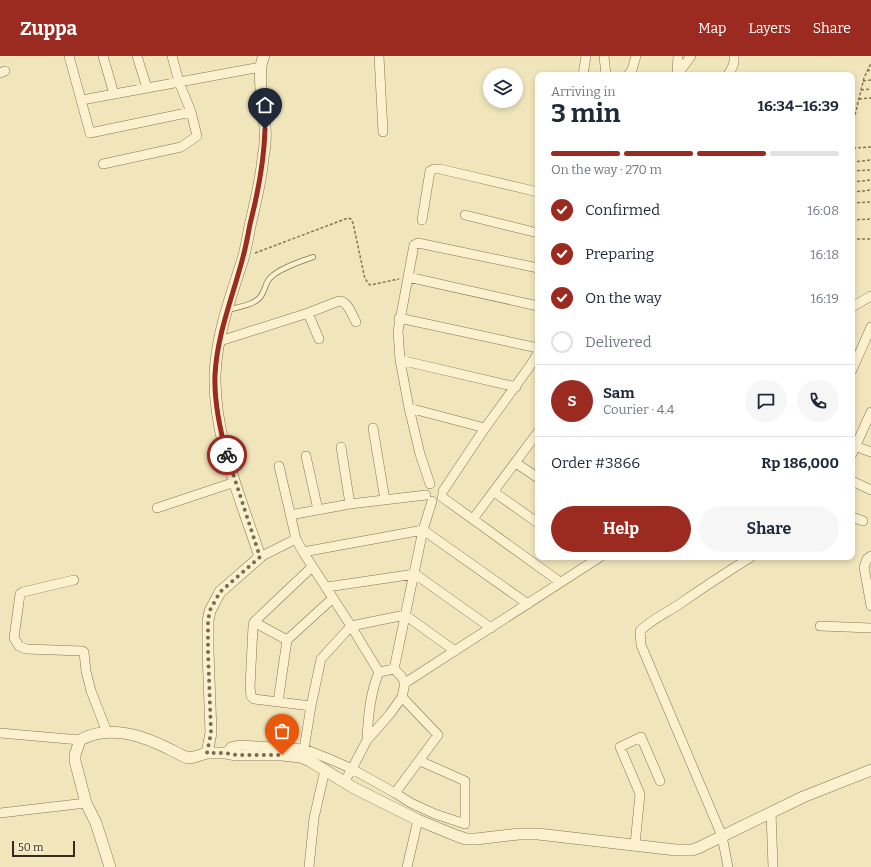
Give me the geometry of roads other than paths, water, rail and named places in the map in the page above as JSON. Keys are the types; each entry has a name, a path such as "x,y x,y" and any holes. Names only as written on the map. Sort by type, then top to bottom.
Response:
{"street":[{"path":"69,56 90,133 191,112"},
{"path":"103,56 114,94"},
{"path":"137,56 147,88"},
{"path":"103,164 181,147 197,136 191,112 179,82 172,56"},
{"path":"260,557 235,482 223,440 215,397 215,375 220,341 227,310 244,257 262,172 265,148 265,129 261,67 264,56"},
{"path":"379,56 383,132"},
{"path":"583,72 586,56"},
{"path":"604,56 606,72"},
{"path":"630,72 636,56"},
{"path":"677,72 678,56"},
{"path":"679,72 691,56"},
{"path":"730,72 735,62 734,56"},
{"path":"82,100 261,67"},
{"path":"422,220 430,171 434,169 535,191"},
{"path":"465,215 535,232"},
{"path":"430,484 421,460 410,408 400,360 398,331 399,318 414,245 418,243 535,267"},
{"path":"408,277 535,305"},
{"path":"855,305 871,296"},
{"path":"220,341 308,313 339,301 343,301 346,304 356,322"},
{"path":"308,313 319,339"},
{"path":"399,318 535,347"},
{"path":"855,363 871,327"},
{"path":"290,515 350,504 385,500 429,498 438,500 485,428 516,388 535,358"},
{"path":"400,360 516,388"},
{"path":"410,408 485,428"},
{"path":"855,444 871,412"},
{"path":"373,428 385,500"},
{"path":"474,520 535,436"},
{"path":"341,447 350,504"},
{"path":"855,448 871,452"},
{"path":"306,456 318,510"},
{"path":"516,463 535,476"},
{"path":"279,466 296,539 378,672 371,696 367,740"},
{"path":"157,508 235,482"},
{"path":"855,482 871,490"},
{"path":"430,484 440,485 442,494 474,520 560,582"},
{"path":"394,669 415,574 429,498 426,489 430,484"},
{"path":"494,492 535,521"},
{"path":"855,518 863,521"},
{"path":"303,552 423,530 528,604"},
{"path":"207,753 211,733 208,651 208,621 210,610 220,592 260,557 296,539"},
{"path":"871,556 867,559 864,567 871,606"},
{"path":"405,683 528,604 591,560"},
{"path":"728,867 722,836 641,645 640,631 650,622 746,560"},
{"path":"311,706 254,699 251,696 250,687 252,626 254,622 312,567"},
{"path":"327,587 415,574 491,628"},
{"path":"74,580 20,594 14,638 19,646 26,649 84,652 86,671 91,691 107,732"},
{"path":"278,702 287,640 333,598"},
{"path":"304,750 321,659 351,626 405,615 455,651"},
{"path":"254,622 287,640"},
{"path":"820,626 871,628"},
{"path":"378,672 394,669"},
{"path":"344,782 367,740 390,714 402,697 405,683 394,669"},
{"path":"395,793 438,735 402,697"},
{"path":"0,733 80,740 91,735 107,732 136,735 153,741 188,758 194,758 207,753 226,753 236,755 271,754 292,756 310,761 344,782 418,820 466,839 520,834 538,834 635,844 676,850 692,850 698,848 803,797 871,770"},
{"path":"635,844 640,794 620,747 641,738 660,781"},
{"path":"80,740 75,755 75,761 86,803 96,823 110,867"},
{"path":"226,753 231,747 240,745 304,750 352,769 411,803 435,814 465,824 465,781 420,761"},
{"path":"309,867 314,818 325,770"},
{"path":"0,813 86,803"},
{"path":"771,812 773,867"},
{"path":"407,867 418,820"}],"lane":[{"path":"227,310 258,299 262,295 267,281 273,275 314,256"}]}
